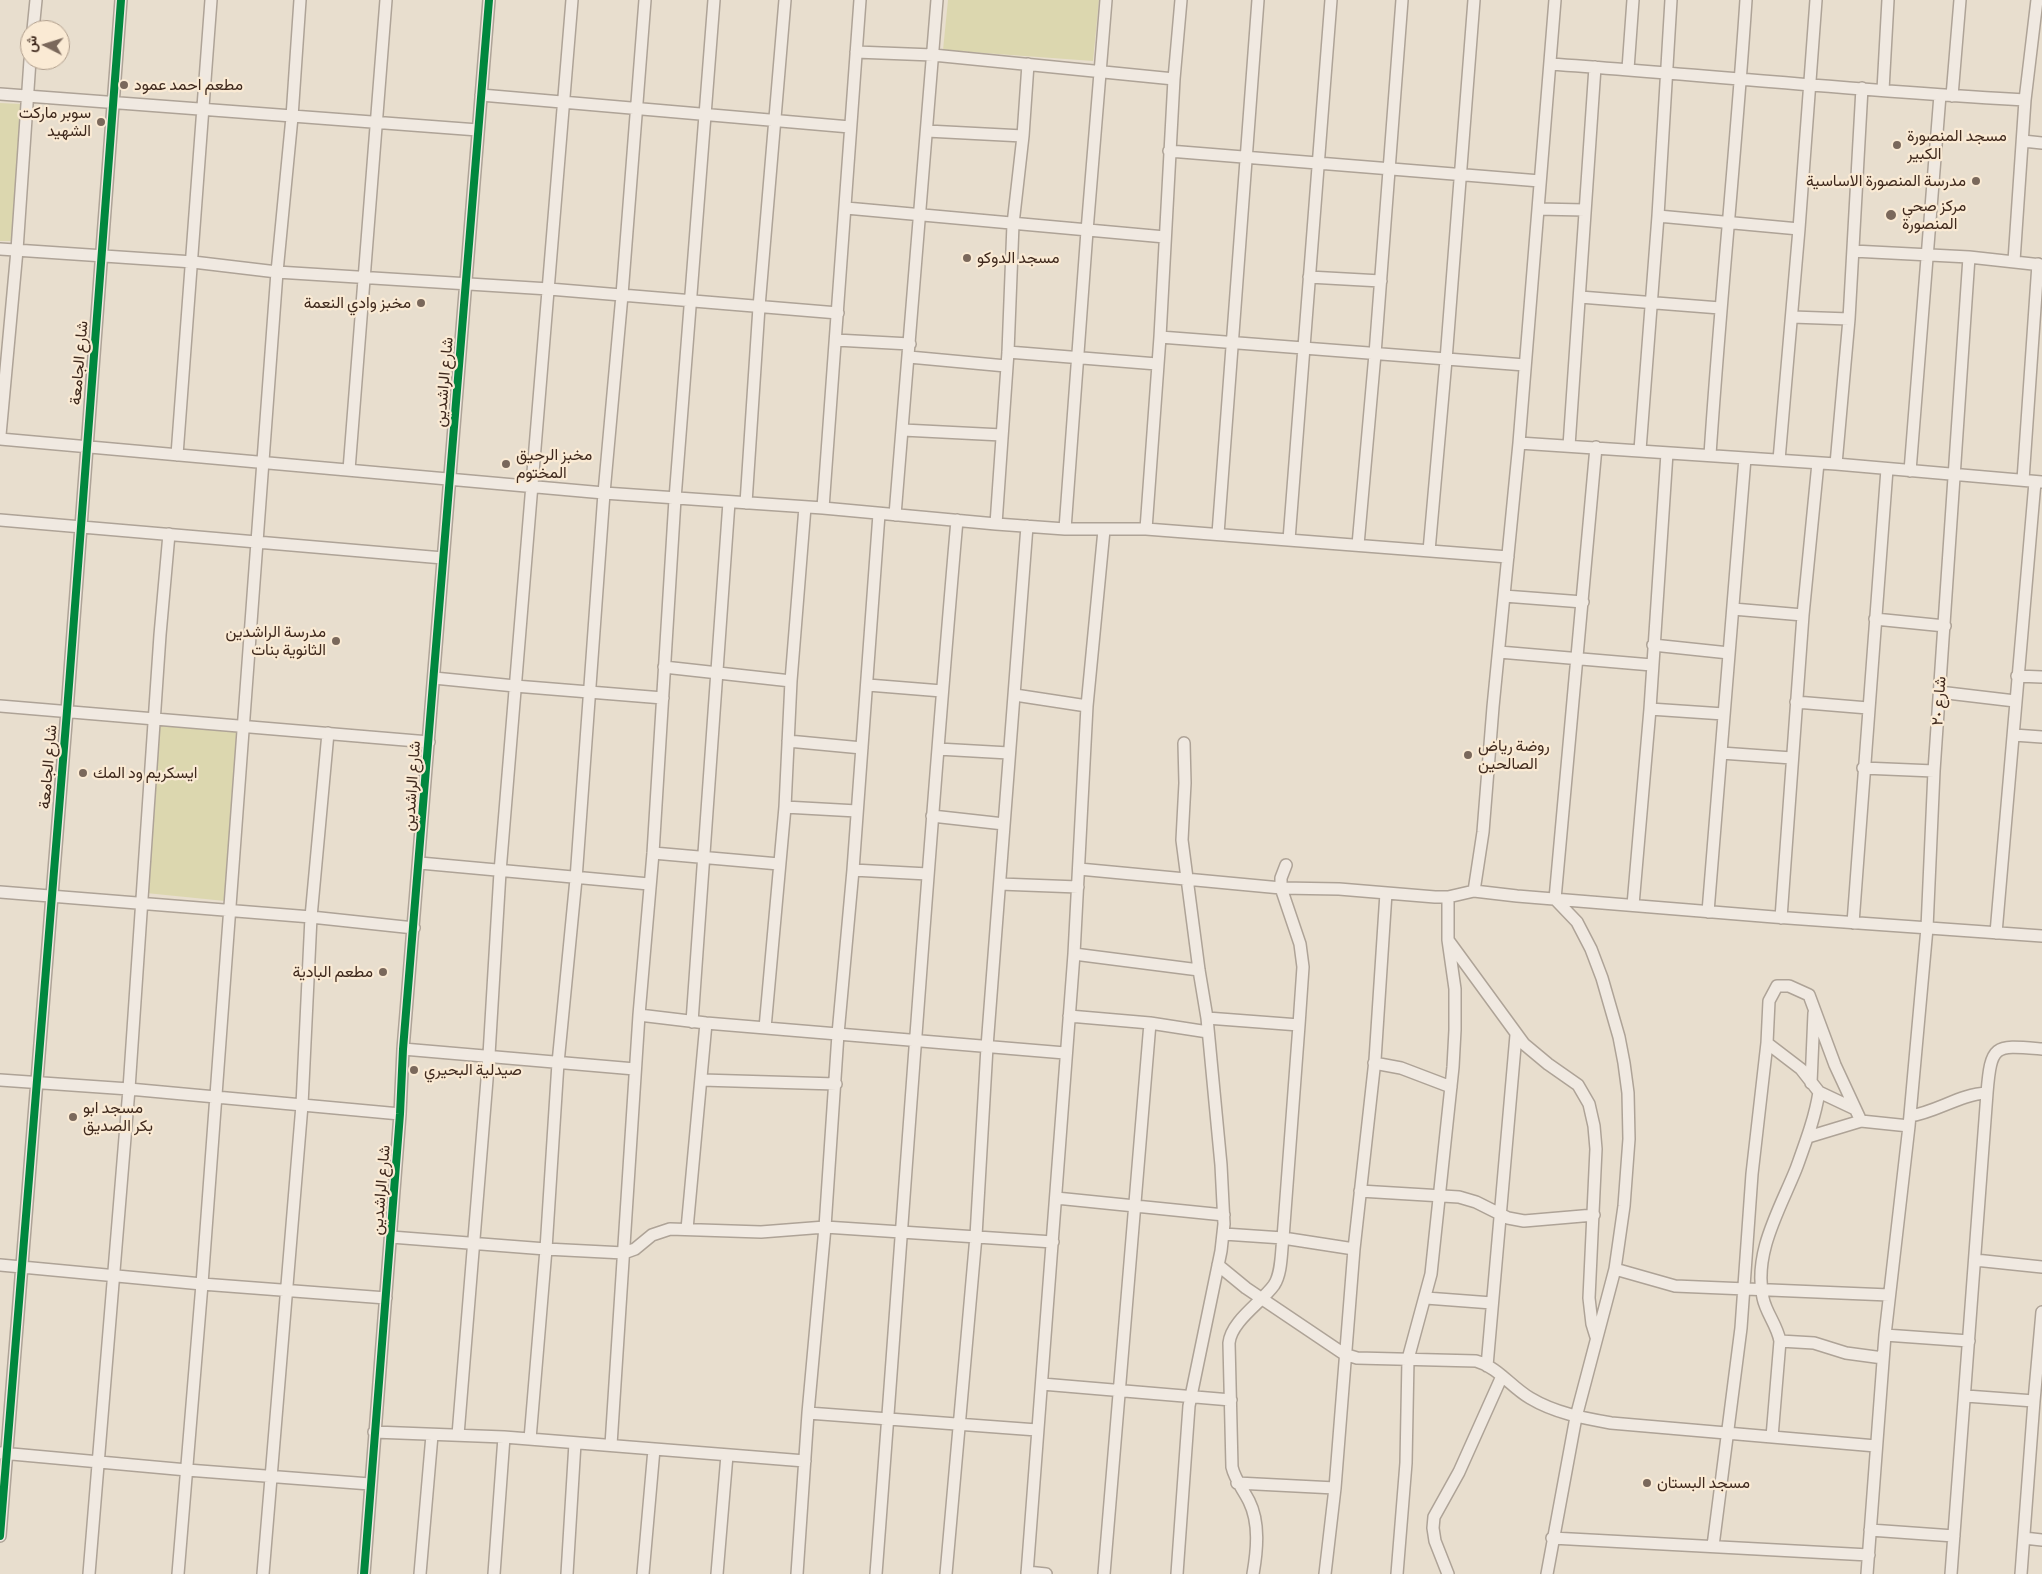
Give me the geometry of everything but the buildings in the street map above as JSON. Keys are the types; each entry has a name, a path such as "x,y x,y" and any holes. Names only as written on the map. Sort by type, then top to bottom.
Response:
{"street":[{"path":"34,20 36,0"},
{"name":"شارع الجامعة","path":"0,1536 4,1453 23,1267 121,0"},
{"path":"177,454 193,262 211,0"},
{"path":"178,1574 202,1284 277,272 292,117 300,0"},
{"path":"349,470 386,0"},
{"name":"شارع الراشدين","path":"364,1574 391,1237 403,1049 420,863 489,0"},
{"path":"458,1435 489,1055 500,872 572,0"},
{"path":"530,1439 546,1249 558,1063 576,879 604,493 622,296 645,0"},
{"path":"610,1445 635,1069 653,853 675,499 714,0"},
{"path":"746,503 759,307 785,0"},
{"path":"823,508 860,0"},
{"path":"895,515 937,0"},
{"path":"1066,529 1099,72 1106,0"},
{"path":"1146,528 1160,337 1169,151 1181,0"},
{"path":"1218,534 1258,0"},
{"path":"1289,540 1302,348 1319,163 1331,0"},
{"path":"1358,546 1381,281 1402,0"},
{"path":"1429,551 1474,0"},
{"path":"1474,891 1483,832 1519,443 1555,0"},
{"path":"1628,69 1633,0"},
{"path":"1640,450 1658,216 1671,0"},
{"path":"1710,455 1720,308 1741,79 1746,0"},
{"path":"1779,460 1816,0"},
{"path":"1883,90 1888,0"},
{"path":"1952,96 1960,0"},
{"path":"2014,261 2025,100 2037,0"},
{"path":"856,52 933,55 1174,79"},
{"path":"996,524 1008,352 1013,224 1023,136 1028,64"},
{"path":"1550,64 1952,96 2025,100"},
{"path":"1569,446 1595,67"},
{"path":"0,435 17,250 29,70"},
{"path":"1836,464 1853,251 1862,88"},
{"path":"0,94 478,130"},
{"path":"481,95 850,127"},
{"path":"1910,471 1940,95"},
{"path":"927,131 1023,136"},
{"path":"2023,141 2042,142"},
{"path":"1169,151 1540,181"},
{"path":"846,208 1166,237"},
{"path":"1538,209 1585,210"},
{"path":"1658,216 1799,229"},
{"path":"0,249 193,262 277,272 549,289 838,313"},
{"path":"1853,251 1969,257 2040,264 2033,481 2015,701 2014,735 1996,933"},
{"name":"شارع ٢٠","path":"1867,1574 1885,1335 1910,1121 1927,928 1939,692 1969,257"},
{"path":"1309,277 1381,281"},
{"path":"1580,297 1720,308"},
{"path":"1792,317 1848,319"},
{"path":"1160,337 1525,365"},
{"path":"836,340 910,344"},
{"path":"1008,352 1157,364"},
{"path":"909,357 1006,366"},
{"path":"903,430 1002,435"},
{"path":"0,439 675,499 823,508 1066,529 1146,528 1508,557"},
{"path":"1519,443 1836,464 2033,481"},
{"path":"1555,900 1596,447"},
{"path":"1633,905 1650,708 1666,453"},
{"path":"1708,912 1745,458"},
{"path":"1781,918 1796,702 1818,463"},
{"path":"1853,923 1887,469"},
{"path":"692,1022 729,502"},
{"path":"765,1028 784,807 791,681 805,507"},
{"path":"797,1574 808,1413 836,1084 838,1034 868,685 879,514"},
{"path":"0,520 443,558"},
{"path":"876,1574 903,1231 932,816 957,520"},
{"path":"946,1574 976,1236 987,1047 1027,526"},
{"path":"1046,1574 1027,1573 1074,954 1087,706 1104,530"},
{"path":"89,1574 129,1089 154,718 169,534"},
{"path":"1504,596 1583,602"},
{"path":"1733,609 1804,615"},
{"path":"1875,619 1945,626"},
{"path":"1653,645 1730,653"},
{"path":"1499,652 1652,665"},
{"path":"664,666 791,681"},
{"path":"2017,676 2042,677"},
{"path":"434,678 663,698"},
{"path":"868,685 942,691"},
{"path":"1939,692 2015,701"},
{"path":"1014,695 1087,706"},
{"path":"1796,702 1868,708"},
{"path":"0,706 429,742"},
{"path":"1650,708 1724,714"},
{"path":"263,1574 302,1105 311,917 328,733"},
{"path":"2014,735 2042,737"},
{"path":"788,741 862,748"},
{"path":"1177,1574 1191,1398 1224,1234 1221,1165 1207,1018 1182,840 1185,783 1184,743"},
{"path":"938,748 1009,753"},
{"path":"1721,753 1792,758"},
{"path":"1864,768 1934,772"},
{"path":"784,807 857,811"},
{"path":"932,816 1004,824"},
{"path":"653,853 779,864"},
{"path":"420,863 576,879 649,884"},
{"path":"1253,1574 1256,1541 1254,1517 1250,1502 1237,1483 1232,1467 1229,1340 1237,1325 1276,1280 1283,1238 1302,992 1302,954 1281,888 1286,865"},
{"path":"1079,869 1281,888 1339,889 1448,897 1474,891 1555,900 1781,918 2042,936"},
{"path":"853,870 928,874"},
{"path":"1000,884 1078,887"},
{"path":"0,892 311,917 414,928"},
{"path":"1326,1574 1335,1488 1344,1354 1374,1063 1386,893"},
{"path":"1396,1574 1406,1463 1408,1359 1414,1333 1426,1298 1435,1250 1451,1087 1455,1030 1455,989 1448,940 1448,897"},
{"path":"1547,1574 1552,1538 1576,1417 1615,1269 1629,1154 1629,1116 1624,1064 1619,1037 1591,949 1577,922 1555,900"},
{"path":"1448,940 1516,1035 1533,1052 1578,1085 1589,1104 1594,1126 1596,1149 1589,1298 1596,1337"},
{"path":"1074,954 1199,970"},
{"path":"1713,1546 1744,1290 1752,1174 1769,1001 1777,986 1789,986 1809,995 1832,1059 1861,1121"},
{"path":"1772,1437 1780,1341 1766,1306 1762,1290 1763,1261 1769,1233 1808,1137 1815,1087 1814,1009"},
{"path":"639,1015 692,1022 1065,1053"},
{"path":"1068,1016 1150,1023 1208,1032"},
{"path":"1207,1018 1299,1025"},
{"path":"687,1229 706,1023"},
{"path":"1104,1574 1121,1391 1150,1023"},
{"path":"1487,1366 1516,1035"},
{"path":"1766,1042 1801,1070 1815,1087 1855,1109"},
{"path":"1951,1574 1966,1396 1968,1341 1989,1068 1997,1051 2005,1046 2042,1049"},
{"path":"403,1049 635,1069"},
{"path":"1374,1063 1401,1068 1451,1087"},
{"path":"0,1080 129,1089 400,1114"},
{"path":"702,1080 836,1084"},
{"path":"1808,1137 1861,1121 1910,1121 1974,1093 1987,1093"},
{"path":"1360,1191 1468,1199 1500,1215 1532,1222 1594,1215"},
{"path":"1056,1198 1224,1215"},
{"path":"391,1237 624,1253 635,1249 644,1240 659,1231 670,1229 773,1232 812,1226 1053,1242"},
{"path":"1224,1234 1283,1238 1354,1249"},
{"path":"1974,1260 2042,1267"},
{"path":"0,1265 202,1284 386,1298"},
{"path":"1218,1265 1261,1298 1344,1354 1358,1358 1476,1361 1502,1376 1529,1397 1576,1417 1611,1422 1876,1446"},
{"path":"1615,1269 1668,1285 1889,1296"},
{"path":"1426,1298 1492,1303"},
{"path":"2021,1574 2042,1312"},
{"path":"1885,1335 1968,1341"},
{"path":"1780,1341 1814,1343 1846,1353 1883,1358"},
{"path":"1448,1574 1435,1541 1434,1517 1459,1472 1502,1376"},
{"path":"1042,1384 1230,1400"},
{"path":"1966,1396 2034,1401"},
{"path":"808,1413 1037,1430"},
{"path":"374,1432 504,1437 805,1461"},
{"path":"420,1574 432,1435"},
{"path":"494,1574 504,1437"},
{"path":"567,1574 575,1443"},
{"path":"643,1574 654,1449"},
{"path":"4,1453 99,1463 370,1484"},
{"path":"717,1574 727,1455"},
{"path":"1237,1483 1335,1488"},
{"path":"1870,1530 1954,1536"},
{"path":"1552,1538 1869,1555"},
{"path":"2024,1538 2042,1540"}],"shaded area":[{"path":"948,0 1099,0 1093,61 943,50"},
{"path":"0,103 21,104 12,241 0,241"},
{"path":"160,724 237,731 225,901 146,893"}],"cycle path":[{"path":"0,1536 67,711 121,0"},
{"path":"364,1574 400,1114 403,1049 489,0"}],"place":[{"name":"مطعم احمد عمود","path":"124,85"},
{"name":"سوبر ماركت الشهيد","path":"101,122"},
{"name":"مسجد المنصورة الكبير","path":"1897,145"},
{"name":"مدرسة المنصورة الاساسية","path":"1976,181"},
{"name":"مركز صحي المنصورة","path":"1891,215"},
{"name":"مسجد الدوكو","path":"967,258"},
{"name":"مخبز وادي النعمة","path":"421,303"},
{"name":"مخبز الرحيق المختوم","path":"506,464"},
{"name":"مدرسة الراشدين الثانوية بنات","path":"336,641"},
{"name":"روضة رياض الصالحين","path":"1468,755"},
{"name":"ايسكريم ود المك","path":"83,773"},
{"name":"مطعم البادية","path":"383,972"},
{"name":"صيدلية البحيري","path":"414,1070"},
{"name":"مسجد ابو بكر الصديق","path":"73,1117"},
{"name":"مسجد البستان","path":"1647,1483"}]}
